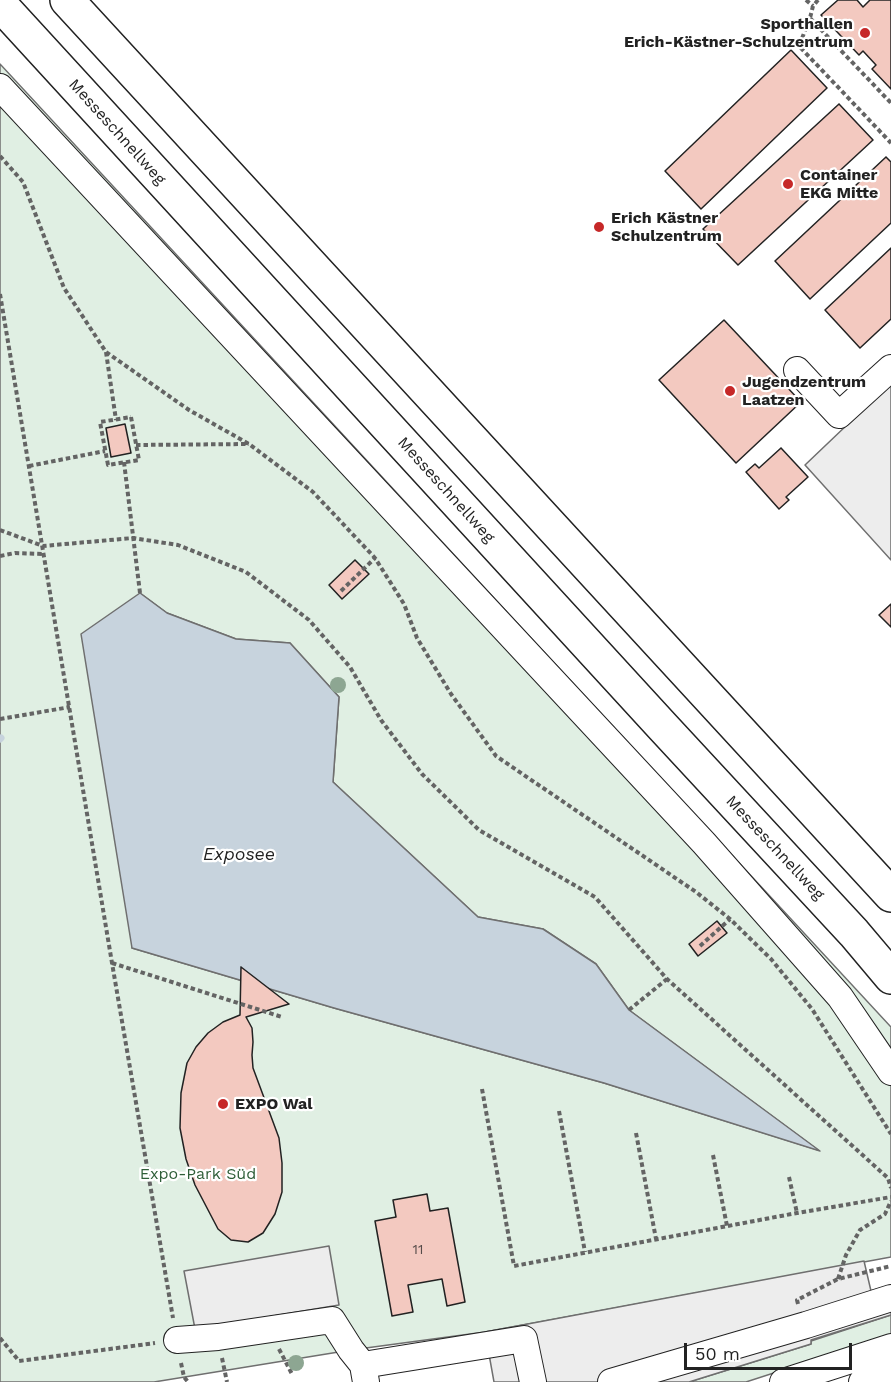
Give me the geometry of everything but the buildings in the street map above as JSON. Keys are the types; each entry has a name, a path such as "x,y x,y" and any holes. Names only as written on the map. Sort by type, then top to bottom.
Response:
{"highway":[{"path":"68,0 891,895"},
{"name":"Messeschnellweg","path":"0,4 854,933 891,977"},
{"path":"854,933 891,999"}],"street":[{"path":"0,87 704,843 840,997 891,1072"},
{"path":"797,370 839,416 891,368"},
{"path":"611,1382 891,1298"},
{"path":"177,1340 218,1337 332,1320 365,1373 524,1340 533,1382"},
{"path":"783,1382 891,1347"},
{"path":"862,1382 891,1372"}],"path":[{"path":"806,0 813,6"},
{"path":"818,0 813,6 799,46 891,143"},
{"path":"810,18 891,103"},
{"path":"0,156 23,182 64,288 106,352 189,410 249,444 313,492 375,558 404,604 417,638 451,694 496,756 696,892 730,919 771,959 812,1009 891,1134"},
{"path":"0,294 177,1340 184,1377 188,1382"},
{"path":"106,352 116,420"},
{"path":"131,417 139,460 108,465 100,422 116,420 131,417"},
{"path":"136,445 249,444"},
{"path":"29,466 105,451"},
{"path":"124,462 140,593"},
{"path":"0,530 43,546 133,538 178,545 246,572 309,620 351,667 381,720 422,774 479,830 595,897 667,980 888,1178 891,1188"},
{"path":"0,556 15,553 44,554"},
{"path":"341,591 375,558"},
{"path":"0,719 70,707"},
{"path":"700,946 730,919"},
{"path":"112,963 282,1017"},
{"path":"629,1010 667,980"},
{"path":"482,1089 514,1266 797,1213 891,1199 885,1215 860,1230 846,1255 838,1279 891,1266"},
{"path":"559,1111 585,1252"},
{"path":"636,1133 656,1239"},
{"path":"713,1155 727,1226"},
{"path":"789,1177 797,1213"},
{"path":"0,1338 19,1361 177,1340"}],"green space":[{"name":"Expo-Park Süd","path":"0,64 891,1027 891,1257 485,1332 351,1350 154,1382 0,1382","holes":["140,593 167,613 236,639 290,643 339,697 333,782 478,917 543,929 596,964 629,1010 818,1150 604,1083 334,1008 132,948"]},
{"path":"891,1315 891,1335 746,1382 689,1382 811,1344 811,1341"}],"shaded area":[{"path":"891,383 891,560 805,465"},
{"path":"329,1246 339,1305 195,1329 184,1271"},
{"path":"864,1261 871,1291 891,1285 891,1315 811,1340 811,1344 689,1382 494,1382 485,1332"}],"water":[{"name":"Exposee","path":"140,593 167,613 236,639 290,643 339,697 333,782 478,917 543,929 596,964 629,1010 820,1151 604,1083 334,1008 132,948 81,634"}],"place":[{"name":"Sporthallen Erich-Kästner-Schulzentrum","path":"865,33"},
{"name":"Container EKG Mitte","path":"788,184"},
{"name":"Erich Kästner Schulzentrum","path":"599,227"},
{"name":"Jugendzentrum Laatzen","path":"730,391"},
{"name":"EXPO Wal","path":"223,1104"}]}
